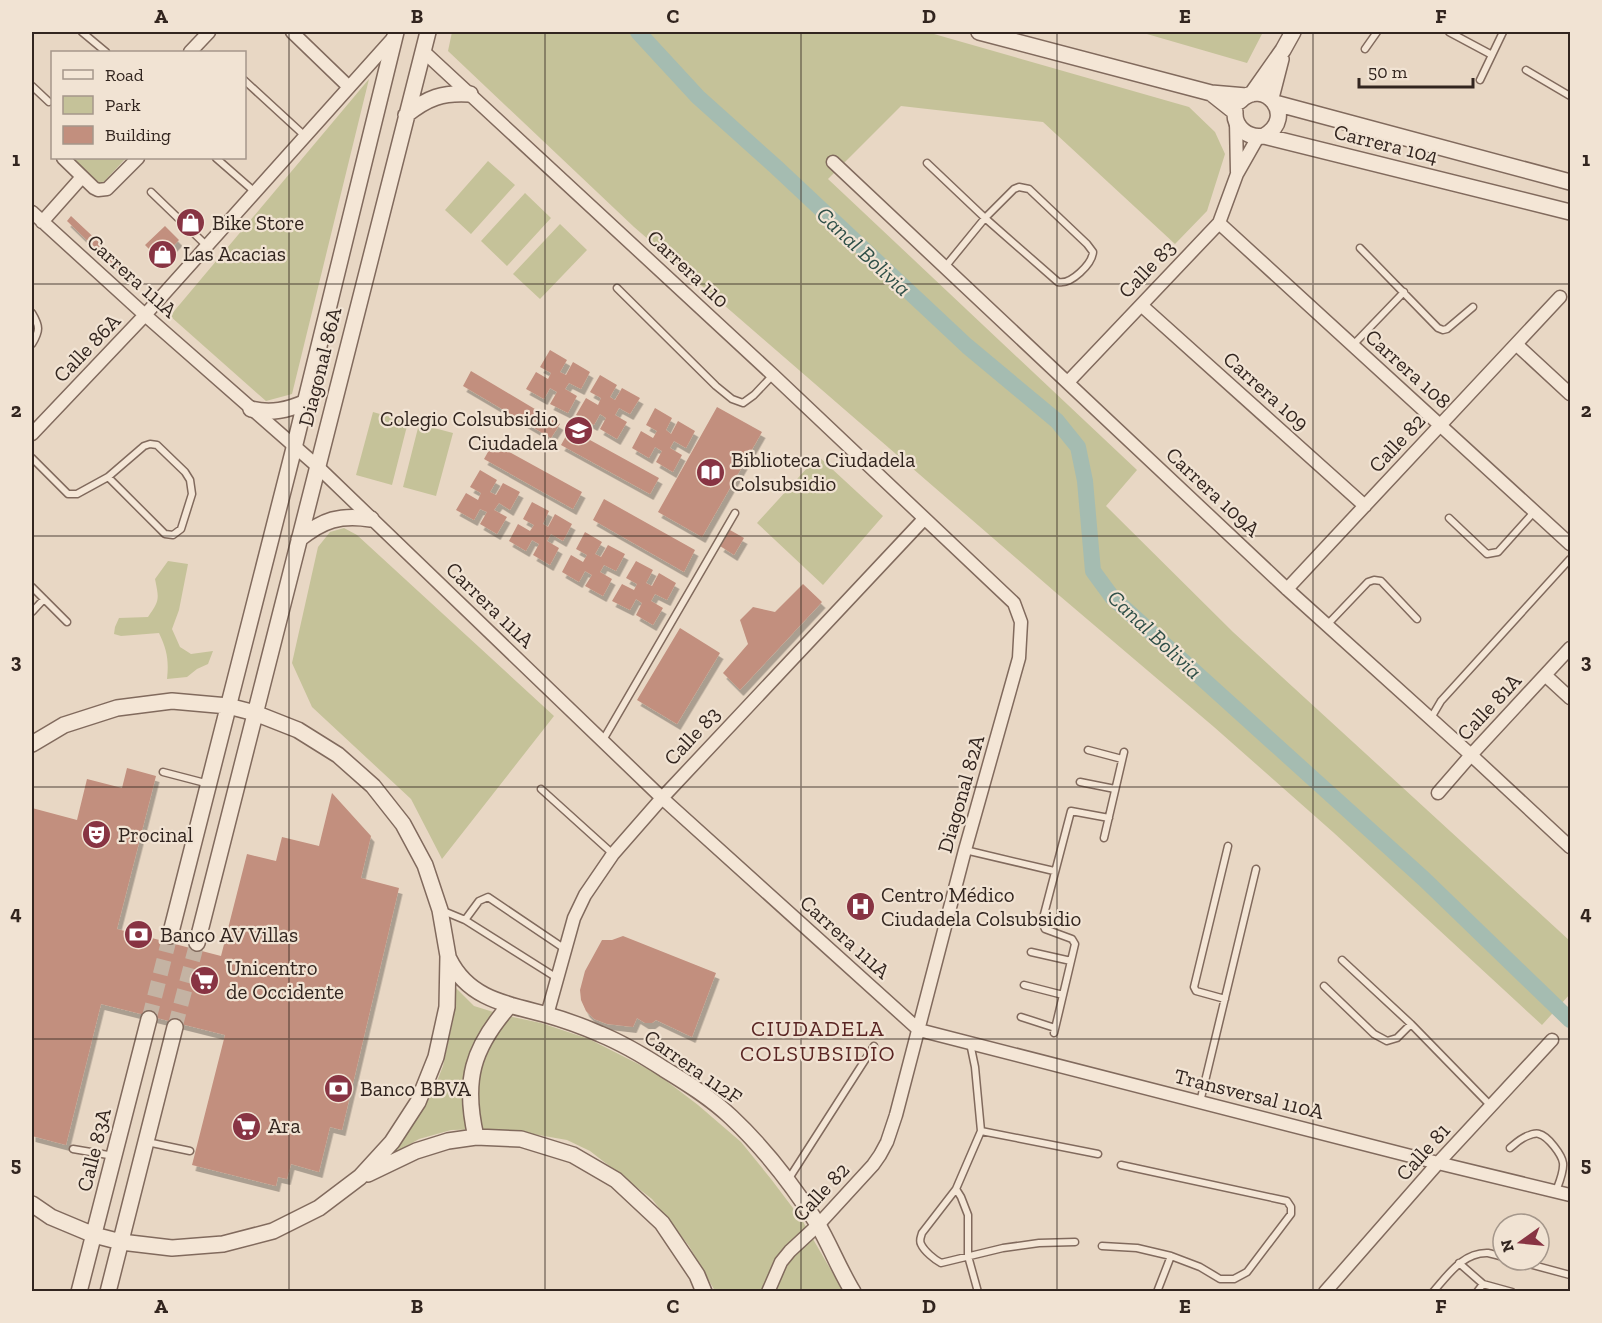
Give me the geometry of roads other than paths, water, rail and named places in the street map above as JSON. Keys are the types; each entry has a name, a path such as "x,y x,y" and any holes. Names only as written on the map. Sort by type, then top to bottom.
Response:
{"street":[{"path":"191,51 209,32"},
{"path":"292,32 349,87"},
{"name":"Diagonal 86A","path":"255,713 428,32"},
{"name":"Carrera 104","path":"979,32 1211,93 1249,95"},
{"path":"1235,117 1238,105 1249,95 1283,50 1293,32"},
{"name":"Diagonal 86A","path":"145,315 395,34"},
{"name":"Diagonal 86A","path":"228,706 306,402 395,34"},
{"path":"1261,136 1275,128 1278,122 1279,115 1273,100 1283,50"},
{"name":"Carrera 110","path":"423,51 773,375 924,519"},
{"path":"406,116 420,104 435,97 453,93 470,94"},
{"name":"Carrera 104","path":"1211,93 1235,117 1245,133 1570,212"},
{"path":"1249,95 1259,93 1273,100"},
{"name":"Carrera 104","path":"1273,100 1570,182"},
{"name":"Calle 83","path":"1235,117 1237,174"},
{"name":"Calle 83","path":"1068,381 1219,223 1237,174 1261,136"},
{"path":"64,159 98,190 107,189 137,159"},
{"name":"Carrera 109A","path":"833,162 1287,589 1570,847"},
{"path":"42,222 82,177"},
{"name":"Carrera 111A","path":"32,212 316,466 662,798 919,1030"},
{"name":"Carrera 108","path":"1219,223 1570,544"},
{"name":"Calle 82","path":"1287,589 1560,297"},
{"name":"Carrera 109","path":"1141,305 1365,506"},
{"name":"Calle 86A","path":"32,434 145,315"},
{"path":"1516,344 1570,394"},
{"path":"251,409 272,412 293,408 306,402"},
{"path":"299,539 314,527 332,519 352,517 371,519"},
{"name":"Calle 83","path":"547,1015 574,918 585,895 613,854 662,798 924,519"},
{"name":"Diagonal 82A","path":"896,1114 965,850 1019,658 1021,622 1014,603 924,519"},
{"name":"Calle 81A","path":"1438,793 1570,648"},
{"path":"1545,675 1570,698"},
{"path":"32,744 64,725 117,708 172,701 228,706 255,713 298,730 338,755 373,786 403,824 425,865 440,910 448,956 447,1007 436,1057 418,1101 392,1142 360,1177 318,1208 273,1231 223,1244 172,1248 121,1242 94,1235 51,1217 32,1204"},
{"path":"228,706 170,935 197,942 255,713"},
{"path":"210,784 236,792"},
{"name":"Carrera 112F","path":"448,956 455,972 482,995 547,1015 615,1041 689,1085 729,1116 768,1155 788,1180 818,1225 853,1292"},
{"path":"476,1137 471,1114 470,1090 474,1067 481,1044 494,1023 510,1005"},
{"name":"Calle 83A","path":"79,1292 149,1020 175,1028 146,1142"},
{"name":"Transversal 110A","path":"919,1030 1570,1195"},
{"name":"Calle 81","path":"1325,1292 1438,1163 1552,1040"},
{"name":"Calle 82","path":"768,1292 781,1262 790,1251 818,1225 873,1165 887,1142 896,1114"},
{"path":"108,1292 146,1142 119,1136"},
{"path":"360,1177 416,1151 476,1137 521,1139 573,1155 616,1180 662,1223 697,1275 704,1292"}],"lane":[{"path":"82,32 105,51"},
{"path":"1365,49 1377,32"},
{"path":"1449,32 1492,55"},
{"path":"1480,80 1503,32"},
{"path":"1526,70 1570,96"},
{"path":"246,82 305,136"},
{"path":"32,86 48,102"},
{"path":"217,159 255,192"},
{"path":"927,163 985,218 1058,282 1062,284 1069,281 1089,263 1093,252 1029,189 1019,187 1014,189 985,218 945,267"},
{"path":"151,192 207,246"},
{"path":"1360,248 1438,328 1447,329 1473,308"},
{"path":"617,288 716,387 732,399 743,403 773,375"},
{"path":"1352,345 1404,292"},
{"path":"32,313 38,325 37,335 32,344"},
{"path":"32,458 68,494 77,494 108,477 144,446 157,445 185,472 190,480 192,494 181,529 173,535 165,534 108,477"},
{"path":"1449,519 1487,554 1493,554 1498,552 1535,512"},
{"path":"603,740 735,513"},
{"path":"1431,718 1441,701 1570,559"},
{"path":"1327,625 1368,582 1374,580 1381,581 1417,619"},
{"path":"32,587 67,622"},
{"path":"32,612 44,599"},
{"path":"1088,750 1123,755 1104,838"},
{"path":"163,772 210,784"},
{"path":"1080,782 1115,789"},
{"path":"540,789 613,854"},
{"path":"1021,1017 1055,1030 1075,944 1072,939 1045,929 1042,922 1071,811 1109,818"},
{"path":"1224,999 1196,991 1194,987 1228,846"},
{"path":"965,850 1054,871"},
{"path":"1200,1102 1256,869"},
{"path":"465,920 479,901 488,897 565,950"},
{"path":"440,910 465,920 557,978"},
{"path":"1031,952 1071,961"},
{"path":"1342,960 1411,1024 1492,1107"},
{"path":"1024,986 1063,995"},
{"path":"1324,986 1374,1034 1387,1041 1397,1038 1411,1024"},
{"path":"970,1043 975,1068 981,1131 956,1189 922,1233 921,1245 936,1261 941,1263 1004,1248 1039,1243 1075,1242"},
{"path":"788,1180 874,1046"},
{"path":"981,1131 1098,1154"},
{"path":"1510,1148 1532,1134 1540,1134 1551,1143 1563,1162 1556,1191"},
{"path":"146,1142 190,1151"},
{"path":"73,1149 114,1156"},
{"path":"1102,1246 1137,1248 1171,1256 1220,1279 1234,1279 1247,1272 1291,1214 1292,1207 1287,1201 1121,1165"},
{"path":"956,1189 968,1215 968,1256 978,1292"},
{"path":"1433,1292 1459,1263 1472,1256 1491,1254"},
{"path":"1157,1292 1171,1256"},
{"path":"1459,1263 1483,1284 1512,1292"},
{"path":"1551,1270 1570,1275"},
{"path":"1477,1292 1483,1284"}],"waterway":[{"name":"Canal Bolivia","path":"638,32 698,97 967,346 1057,421 1078,447 1085,481 1093,571 1112,597 1424,879 1570,1020"}],"tunnel":[{"path":"149,1019 170,936"},
{"path":"175,1027 197,943"}],"place":[{"name":"Bike Store","path":"191,223"},
{"name":"Las Acacias","path":"162,254"},
{"name":"Colegio Colsubsidio Ciudadela","path":"579,431"},
{"name":"Biblioteca Ciudadela Colsubsidio","path":"710,472"},
{"name":"Procinal","path":"97,835"},
{"name":"Centro Médico Ciudadela Colsubsidio","path":"860,907"},
{"name":"Banco AV Villas","path":"139,935"},
{"name":"Unicentro de Occidente","path":"205,980"},
{"name":"Banco BBVA","path":"339,1089"},
{"name":"Ara","path":"247,1126"}],"district":[{"name":"CIUDADELA COLSUBSIDIO","path":"818,1040"}]}
